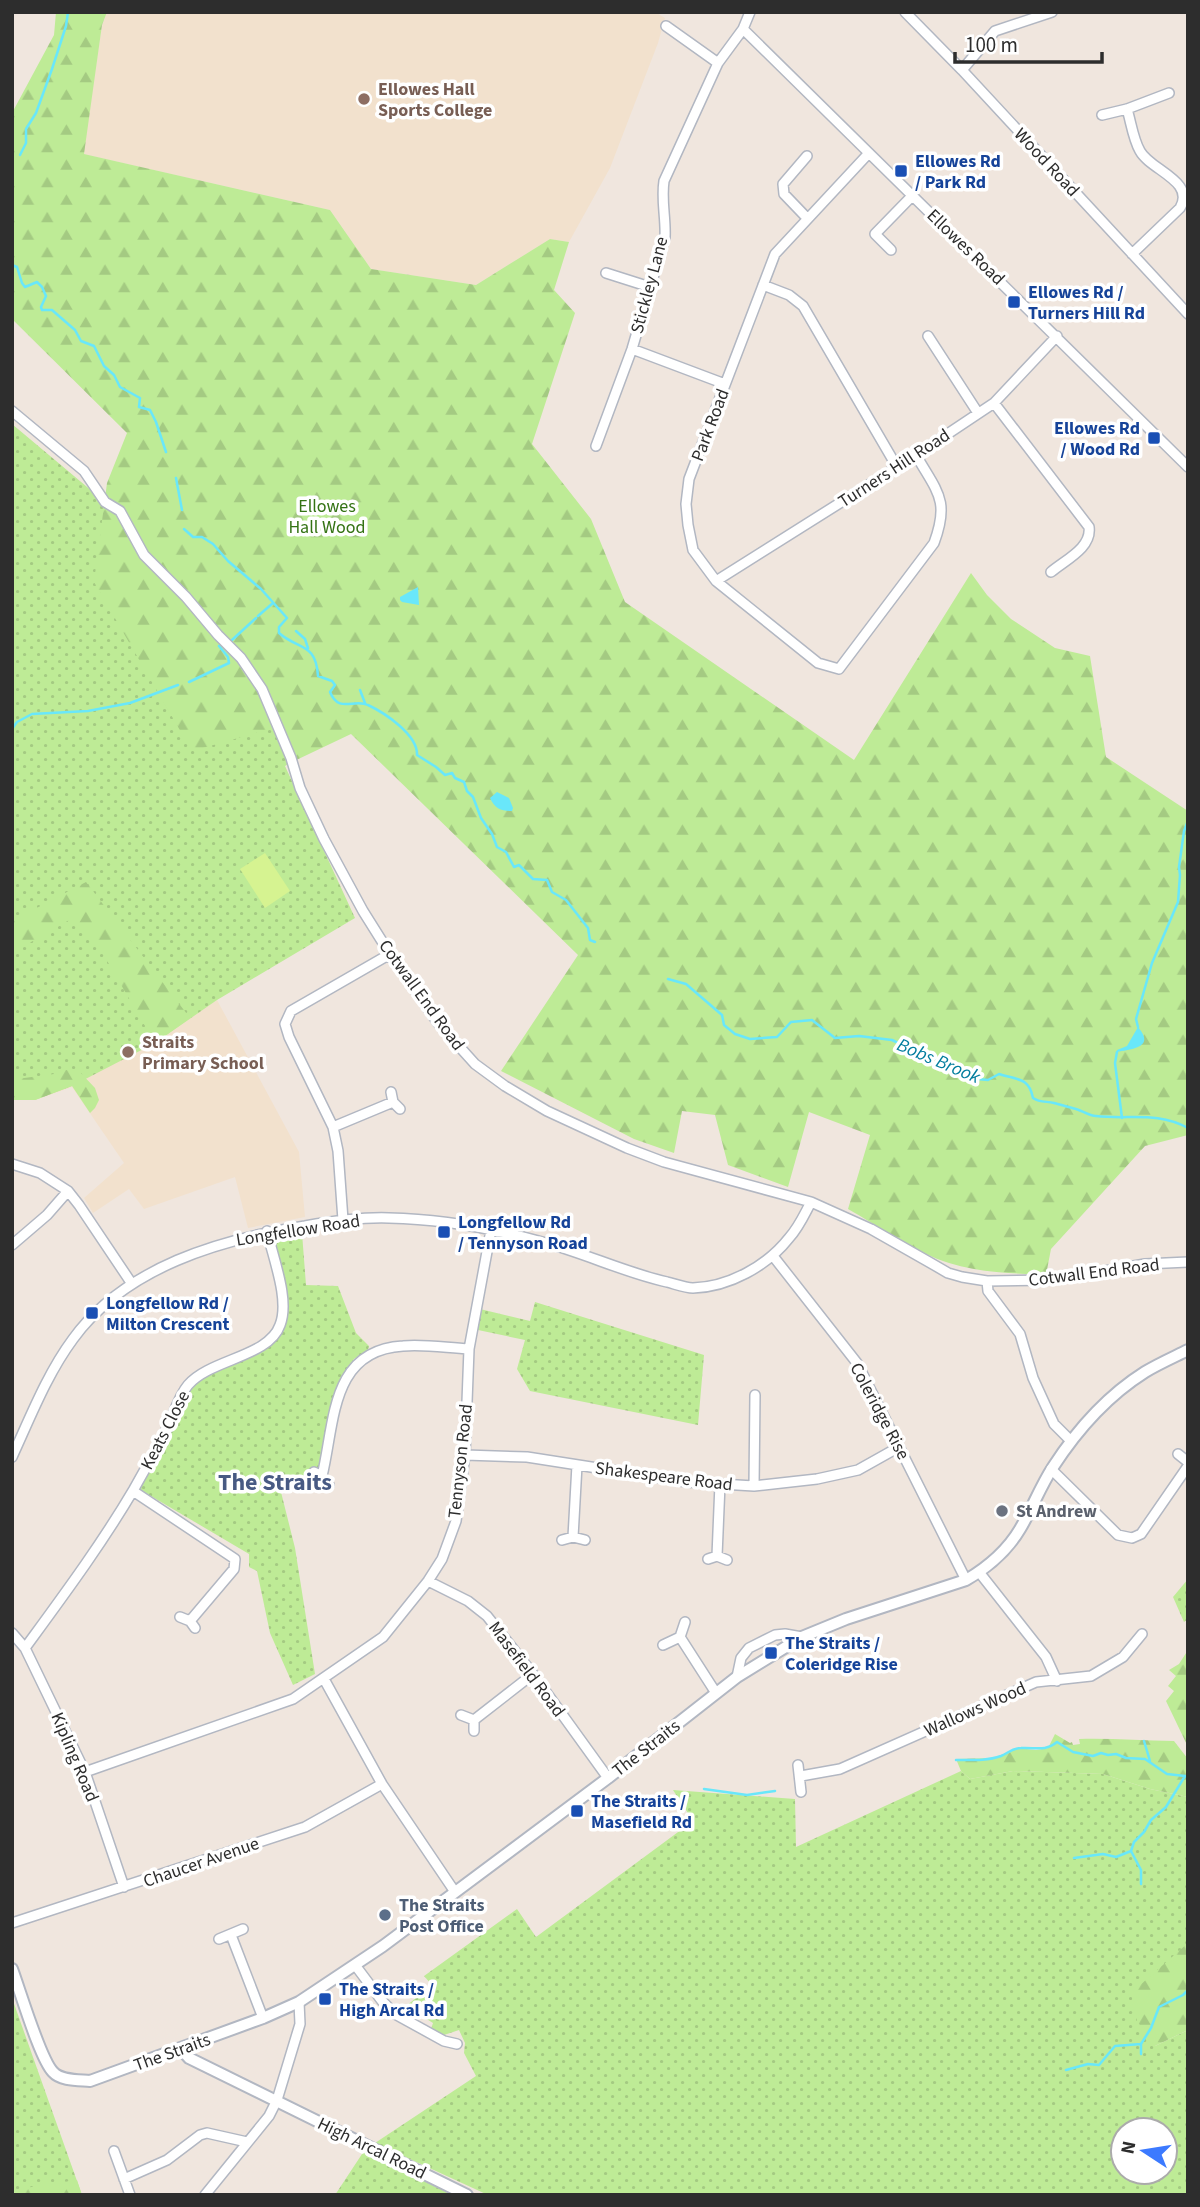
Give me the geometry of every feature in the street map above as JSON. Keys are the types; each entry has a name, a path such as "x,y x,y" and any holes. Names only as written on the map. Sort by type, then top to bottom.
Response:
{"street":[{"name":"Stickley Lane","path":"596,446 632,349 665,237 662,197 664,181 718,63 743,29 750,12"},
{"name":"Wood Road","path":"905,12 1188,314"},
{"path":"962,70 995,31 1052,12"},
{"path":"666,26 718,63"},
{"name":"Ellowes Road","path":"743,29 1188,467"},
{"path":"1102,115 1169,93"},
{"path":"1127,109 1141,153 1184,192 1181,208 1132,254"},
{"name":"Park Road","path":"869,153 775,254 689,480 686,504 693,550 716,581 818,663 839,669 934,543 940,527 942,501 916,455"},
{"path":"807,156 783,184 784,194 807,218"},
{"path":"891,250 875,234 913,195"},
{"path":"606,273 650,287"},
{"path":"763,285 789,295 803,306 897,467"},
{"path":"928,336 978,413"},
{"name":"Turners Hill Road","path":"716,581 994,403 1057,336"},
{"path":"632,349 725,384"},
{"path":"994,403 1089,527 1088,542 1051,572"},
{"name":"Cotwall End Road","path":"12,411 84,471 105,502 120,511 144,555 241,658 262,689 291,758 300,788 363,911 438,1023 475,1064 505,1086 547,1111 627,1148 664,1162 811,1202 871,1229 948,1273 987,1282 1053,1280 1146,1264 1188,1262"},
{"path":"343,1220 338,1151 333,1127 285,1024 291,1012 390,954"},
{"path":"333,1127 395,1101"},
{"path":"12,1164 40,1173 68,1191 132,1284"},
{"path":"12,1245 47,1215 68,1191"},
{"name":"Longfellow Road","path":"12,1457 49,1380 73,1339 107,1304 132,1284 170,1264 224,1242 267,1231 343,1220 389,1217 491,1230 547,1243 639,1275 691,1288 726,1283 773,1256 790,1238 811,1202"},
{"name":"Tennyson Road","path":"85,1772 293,1699 383,1637 428,1581 442,1559 456,1521 465,1455 469,1349 491,1230"},
{"name":"Keats Close","path":"25,1648 94,1553 133,1491 185,1388 201,1373 255,1349 270,1340 278,1331 283,1300 267,1231"},
{"name":"Coleridge Rise","path":"773,1256 857,1363 966,1580"},
{"path":"987,1282 988,1291 1020,1334 1033,1378 1054,1424 1071,1441"},
{"path":"329,1485 318,1474 344,1381 361,1361 376,1351 406,1345 469,1349"},
{"name":"The Straits","path":"12,1969 41,2050 54,2074 68,2079 90,2081 181,2049 299,2002 455,1892 608,1778 737,1677 802,1637 846,1619 966,1580 979,1572 1001,1554 1020,1530 1051,1469 1071,1441 1107,1400 1145,1372 1188,1350"},
{"path":"754,1486 755,1395"},
{"name":"Shakespeare Road","path":"465,1455 527,1457 687,1482 754,1486 817,1479 858,1470 899,1447"},
{"path":"1051,1469 1118,1535 1132,1538 1141,1534 1188,1464 1178,1454"},
{"path":"573,1537 577,1465"},
{"path":"720,1484 712,1558 727,1560"},
{"path":"133,1491 235,1559 234,1569 192,1625 180,1617"},
{"path":"562,1540 573,1537 585,1540"},
{"path":"979,1572 1046,1657 1057,1681"},
{"name":"Masefield Road","path":"428,1581 480,1609 533,1674 608,1778"},
{"path":"663,1645 680,1637 685,1622"},
{"name":"Kipling Road","path":"12,1633 25,1648 85,1772 124,1888"},
{"name":"Wallows Wood","path":"800,1776 840,1769 1036,1682 1091,1676 1123,1657 1142,1634"},
{"path":"737,1677 741,1658 749,1648 775,1635 802,1637"},
{"path":"680,1637 716,1693"},
{"path":"461,1715 474,1725 533,1674"},
{"path":"324,1679 382,1784 455,1892"},
{"path":"798,1765 801,1792"},
{"name":"Chaucer Avenue","path":"12,1923 305,1826 382,1784"},
{"path":"219,1939 243,1929"},
{"path":"231,1935 263,2018"},
{"path":"355,1965 382,2001 396,2014 443,2046 457,2044"},
{"path":"205,2195 269,2116 277,2100 300,2024 299,2002"},
{"name":"High Arcal Road","path":"181,2049 189,2057 467,2195"},
{"path":"124,2179 167,2160 200,2135 207,2133 247,2142"},
{"path":"114,2151 130,2195"}],"shaded area":[{"name":"Ellowes Hall Sports College","path":"107,12 655,12 665,18 610,168 569,242 550,239 476,285 371,269 330,210 83,154 102,25"},
{"path":"217,1000 299,1152 305,1217 248,1228 235,1177 144,1209 129,1189 93,1213 84,1198 124,1163 72,1087 35,1100 12,1098 190,1018"}],"green space":[{"name":"Ellowes Hall Wood","path":"56,12 107,12 102,25 84,154 330,210 371,269 476,285 550,239 569,242 554,290 575,313 532,444 591,519 625,602 854,760 971,573 987,595 1011,619 1055,648 1090,656 1106,757 1188,811 1188,1135 1145,1146 1051,1249 1046,1275 985,1271 937,1259 848,1209 870,1135 809,1112 788,1187 728,1165 715,1115 682,1111 674,1153 634,1139 501,1071 578,955 351,734 290,763 277,727 192,751 94,582 107,483 127,433 12,319 12,113 54,35"},
{"path":"12,424 105,502 277,727 290,763 285,766 355,918 217,1000 155,1043 72,1086 35,1100 12,1100"},
{"path":"265,853 290,891 265,908 240,869"},
{"path":"86,882 190,1018 155,1043 99,947 71,919 12,953 12,921"},
{"path":"64,1070 78,1070 95,1088 99,1100 90,1113 72,1086 35,1100 12,1100 12,1078 54,1074"},
{"path":"302,1233 306,1285 338,1286 356,1333 369,1346 368,1350 354,1359 341,1377 328,1419 322,1465 313,1468 308,1474 279,1484 295,1548 315,1674 293,1685 270,1633 257,1571 249,1567 249,1554 139,1489 188,1389 196,1381 282,1330 274,1243 281,1235"},
{"path":"535,1302 704,1355 698,1425 530,1391 517,1369 525,1340 478,1330 480,1309 530,1321"},
{"path":"1188,1579 1188,1619 1184,1622 1173,1597"},
{"path":"1188,1650 1188,1747 1166,1701 1174,1691 1168,1686 1176,1676 1169,1670 1179,1664"},
{"path":"1055,1734 1073,1745 1080,1744 1079,1739 1174,1741 1188,1759 1188,1797 1150,1789 1103,1774 1013,1771 970,1779 961,1771 956,1759 991,1758 1017,1748 1048,1748"},
{"path":"961,1771 970,1779 1013,1771 1103,1774 1150,1789 1188,1797 1188,1943 1184,1948 1155,2046 1188,2030 1188,2195 488,2195 375,2143 476,2076 464,2053 465,2043 459,2030 441,2036 431,2029 433,2023 406,2006 432,1985 424,1976 517,1909 536,1937 693,1821 673,1790 795,1799 796,1847"},
{"path":"1188,1943 1188,2030 1155,2046 1137,2021 1131,1993"},
{"path":"12,1998 82,2195 12,2195"},
{"path":"364,2151 452,2195 335,2195"},
{"path":"77,2180 82,2195 12,2195 12,2190"}],"water":[{"path":"418,587 419,605 400,600 400,597"},
{"path":"497,792 509,798 512,811 502,810 494,805 490,798"},
{"path":"1138,1027 1143,1034 1143,1043 1136,1048 1117,1052 1127,1046"}],"waterway":[{"path":"20,155 26,143 26,129 36,113 52,69 68,12"},
{"name":"Bobs Brook","path":"12,265 17,267 25,287 37,282 42,287 46,296 42,310 52,310 75,330 81,341 94,346 104,366 114,375 120,387 140,398 139,407 150,410 166,452"},
{"name":"Bobs Brook","path":"176,478 182,510"},
{"name":"Bobs Brook","path":"184,529 193,537 202,537 213,544 228,561 261,589 287,618 279,627 279,633 310,652 317,665 318,676 332,681 335,685 330,692 334,699 342,704 363,703 383,713 406,732 416,747 417,755 445,775 452,773 455,778 464,782 497,847 506,852 514,867 519,865 533,879 547,880 552,892 566,900 588,928 590,940 595,942"},
{"path":"258,616 273,603"},
{"path":"232,640 256,618"},
{"path":"296,631 305,639 308,648"},
{"path":"189,682 229,663 228,657 219,646"},
{"path":"12,729 17,722 32,714 88,711 130,703 178,685"},
{"path":"360,690 365,703"},
{"path":"1138,1027 1136,1019 1152,963 1178,902 1179,867 1188,821"},
{"name":"Bobs Brook","path":"668,979 686,984 722,1015 724,1025 735,1034 750,1039 777,1037 791,1022 812,1020 835,1038 859,1036 892,1040 919,1053 960,1067 977,1079 988,1080 999,1074 1017,1079 1029,1086 1033,1098 1038,1101 1051,1102 1093,1116 1154,1118 1188,1128"},
{"path":"1117,1052 1115,1063 1122,1118"},
{"path":"1144,1741 1150,1761"},
{"path":"956,1760 990,1759 1015,1749 1044,1748 1057,1742 1073,1752 1093,1756 1101,1753 1145,1759 1167,1774 1185,1776"},
{"path":"1074,1858 1103,1854 1116,1857 1131,1851 1134,1842 1151,1820 1166,1807 1185,1776 1188,1776"},
{"path":"704,1789 747,1795 775,1791"},
{"path":"1131,1851 1141,1870 1141,1884"},
{"path":"1066,2070 1088,2064 1099,2065 1115,2046 1141,2044 1159,2007 1188,1990"},
{"path":"1141,2044 1141,2054"}],"place":[{"name":"Ellowes Hall Sports College","path":"364,99"},
{"name":"Ellowes Rd / Park Rd","path":"901,171"},
{"name":"Ellowes Rd / Turners Hill Rd","path":"1014,302"},
{"name":"Ellowes Rd / Wood Rd","path":"1154,438"},
{"name":"Straits Primary School","path":"128,1052"},
{"name":"Longfellow Rd / Tennyson Road","path":"444,1232"},
{"name":"Longfellow Rd / Milton Crescent","path":"92,1313"},
{"name":"St Andrew","path":"1002,1511"},
{"name":"The Straits / Coleridge Rise","path":"771,1653"},
{"name":"The Straits / Masefield Rd","path":"577,1811"},
{"name":"The Straits Post Office","path":"385,1915"},
{"name":"The Straits / High Arcal Rd","path":"325,1999"}],"district":[{"name":"The Straits","path":"275,1482"}]}
